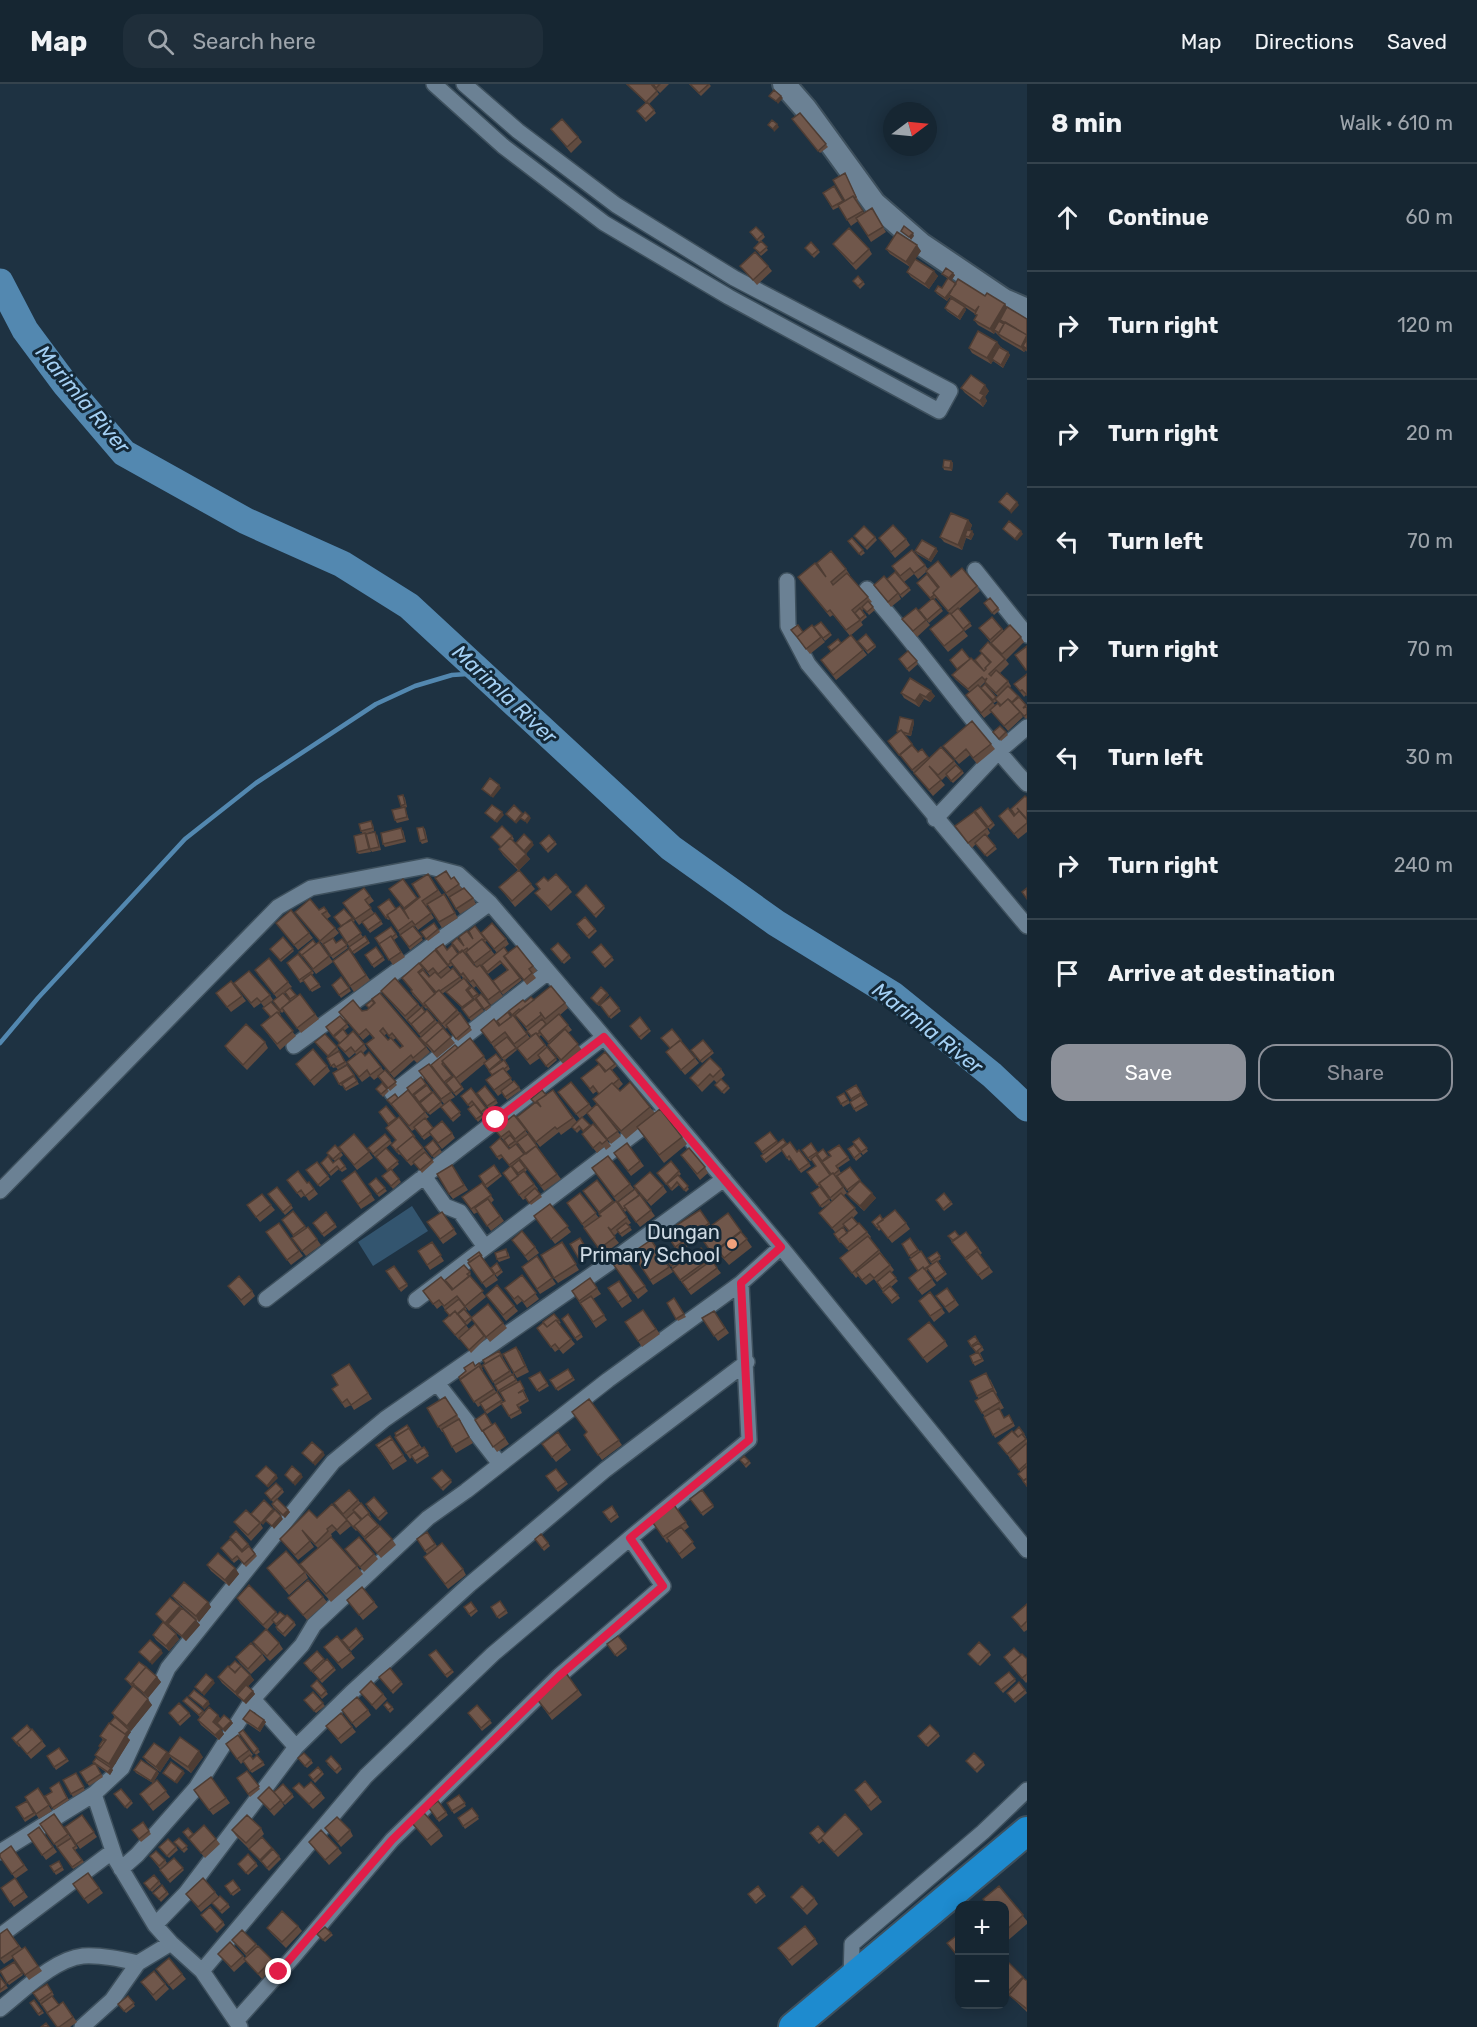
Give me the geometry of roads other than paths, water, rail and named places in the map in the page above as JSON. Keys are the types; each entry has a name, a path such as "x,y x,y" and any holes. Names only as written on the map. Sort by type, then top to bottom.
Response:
{"highway":[{"path":"793,2027 1027,1831"}],"main road":[{"path":"784,84 805,108 874,203 921,244 1005,300 1027,310"}],"street":[{"path":"434,84 503,146 604,223 729,297 939,411 950,391 734,278 616,205 518,131 464,84"},
{"path":"975,570 1027,635"},
{"path":"787,581 788,626 808,664 1027,927"},
{"path":"867,589 998,752 1027,784"},
{"path":"936,819 998,752 1027,727"},
{"path":"0,1191 278,907 311,888 427,866 458,874 490,903 666,1110 781,1247 1027,1550"},
{"path":"294,1046 490,903"},
{"path":"392,1093 548,972"},
{"path":"266,1299 604,1037"},
{"path":"416,1300 666,1110"},
{"path":"424,1176 445,1206 460,1212 485,1247"},
{"path":"0,1852 94,1794 122,1768 168,1668 333,1462 385,1419 609,1263 724,1179"},
{"path":"121,1869 137,1855 196,1788 253,1699 302,1645 314,1625 428,1518 608,1380 741,1283 781,1247"},
{"path":"202,1971 366,1776 493,1654 749,1440 747,1362 741,1283"},
{"path":"155,1925 186,1893 296,1747 351,1693 469,1585 605,1470 747,1362"},
{"path":"437,1383 500,1464"},
{"path":"94,1794 121,1869 155,1925 171,1944 202,1971 239,2024 392,1840 559,1676 663,1586 630,1538"},
{"path":"253,1699 296,1747"},
{"path":"851,1979 852,1944 983,1832 1027,1790"},
{"path":"0,1936 113,1851"},
{"path":"82,2027 112,2000 138,1963 171,1944"},
{"path":"0,2008 58,1964 81,1956 111,1957 138,1963"}],"waterway":[{"name":"Marimla River","path":"0,282 25,330 65,384 124,453 246,521 342,564 409,606 671,848 776,923 893,995 992,1075 1027,1108"},
{"path":"0,1043 38,998 185,839 256,783 376,704 415,686 452,675 483,673"}],"place":[{"name":"Dungan Primary School","path":"732,1244"}]}
